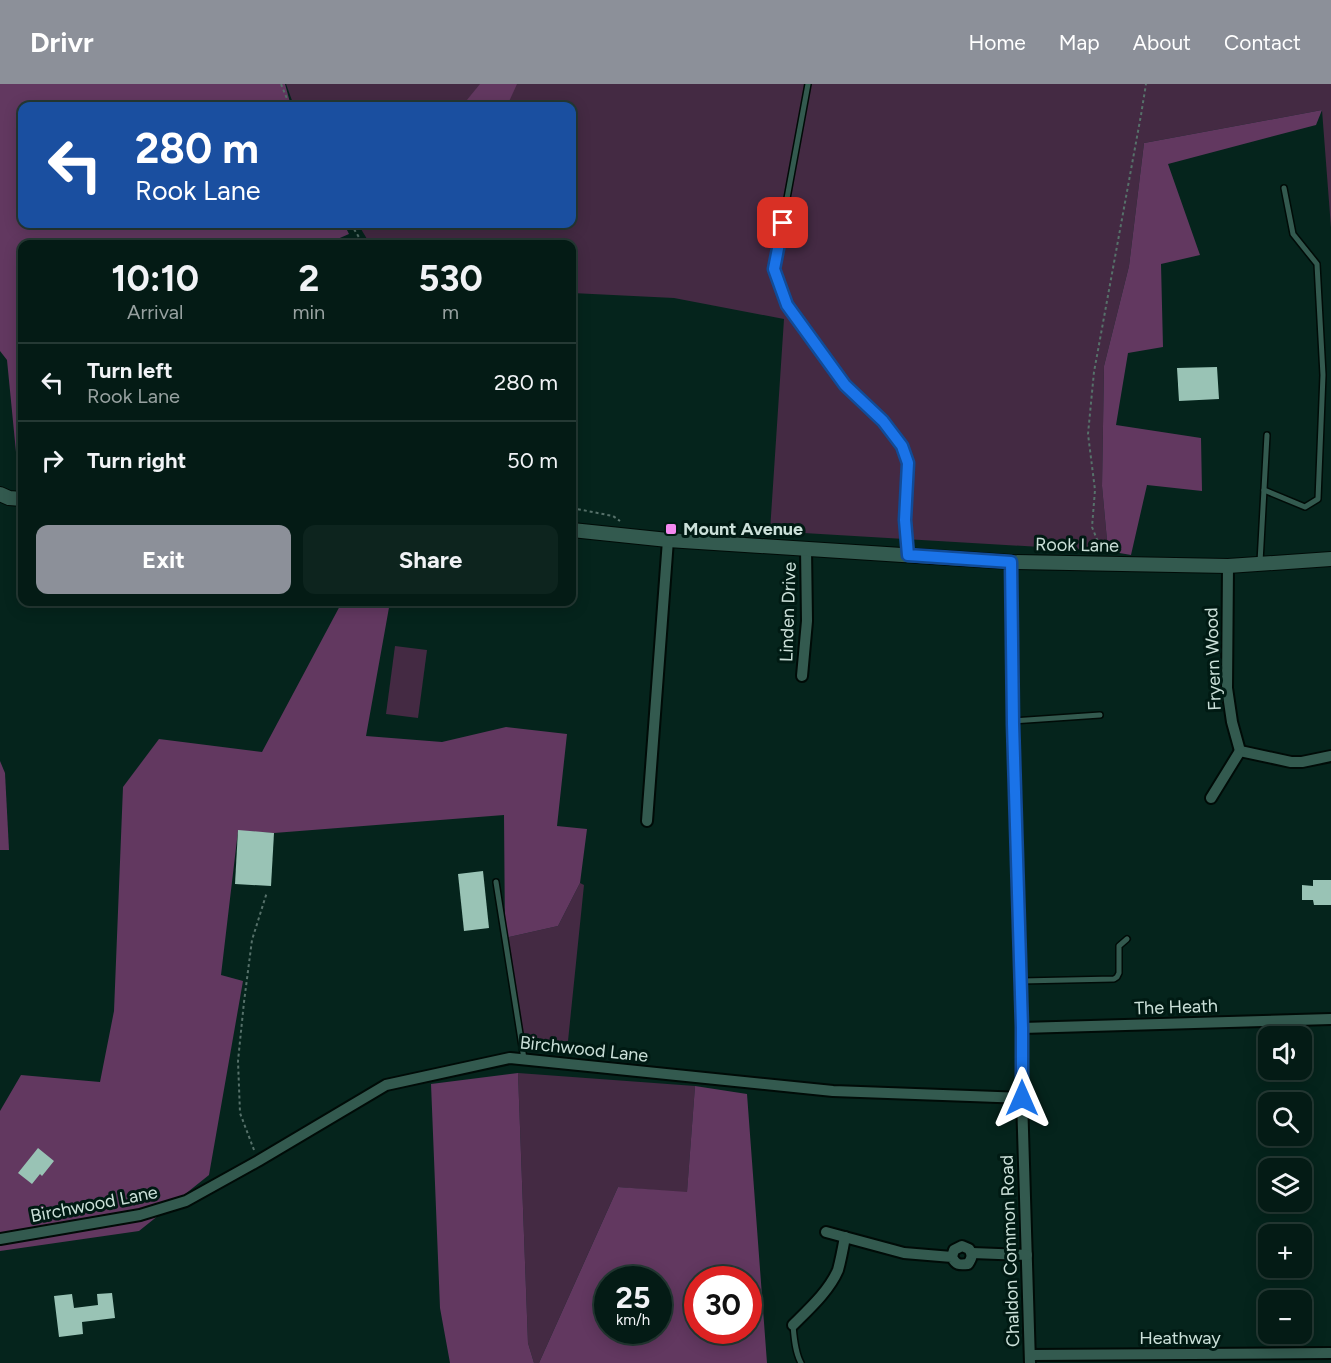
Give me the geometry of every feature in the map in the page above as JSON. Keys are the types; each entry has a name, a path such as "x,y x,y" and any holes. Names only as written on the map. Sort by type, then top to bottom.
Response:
{"main road":[{"path":"0,494 18,499"},
{"name":"Rook Lane","path":"576,530 668,540 1011,562 1228,566 1331,559"}],"street":[{"path":"647,821 668,540"},
{"name":"Linden Drive","path":"802,676 807,621 806,548"},
{"name":"Chaldon Common Road","path":"1011,562 1030,1359"},
{"name":"Fryern Wood","path":"1228,566 1227,688 1232,722 1240,751"},
{"path":"1211,798 1240,751 1291,762 1331,756"},
{"name":"The Heath","path":"1022,1028 1331,1019"},
{"name":"Birchwood Lane","path":"0,1239 140,1215 186,1201 386,1085 510,1058 833,1091 1022,1098"},
{"path":"826,1232 904,1253 952,1257 954,1250 962,1246 972,1253 1026,1255"},
{"path":"793,1325 819,1297 837,1272 845,1237"},
{"name":"Heathway","path":"1030,1359 1331,1353"}],"lane":[{"path":"808,84 774,269 787,305 812,340 845,385 883,421 902,446 908,463 905,520 908,555"},
{"path":"1264,489 1305,507 1318,499 1323,375 1317,264 1293,234 1284,188"},
{"path":"1260,563 1267,435"},
{"path":"1013,721 1100,715"},
{"path":"496,882 524,1059"},
{"path":"1021,981 1114,979 1119,973 1119,946 1127,939"},
{"path":"793,1325 796,1351 801,1363"}],"path":[{"path":"281,84 288,102"},
{"path":"1101,563 1101,548 1092,527 1095,490 1088,434 1094,372 1146,84"},
{"path":"576,509 613,516 622,522 628,537"},
{"path":"258,1161 240,1113 238,1061 243,1002 252,940 267,892"}],"shaded area":[{"path":"0,84 285,84 290,102 18,102 18,228 346,228 349,234 335,240 18,240 18,473 7,360 0,351"},
{"path":"286,84 1331,84 1331,228 1322,110 1144,143 1129,266 1104,366 1102,486 1108,551 770,531 784,319 674,298 576,293 576,240 368,240 360,228 576,228 576,102 293,102"},
{"path":"480,84 517,84 509,102 465,102"},
{"path":"1322,110 1316,125 1168,164 1200,255 1161,264 1163,347 1128,353 1116,425 1201,438 1202,491 1147,485 1131,555 1108,551 1102,486 1104,366 1129,266 1144,143"},
{"path":"340,606 389,606 366,736 442,742 506,727 567,734 557,826 587,829 580,883 558,926 505,938 504,815 274,833 238,831 221,975 243,981 209,1175 139,1231 0,1251 0,1111 21,1075 100,1082 114,1011 123,787 159,739 262,752"},
{"path":"395,646 427,650 418,718 386,714"},
{"path":"0,761 5,773 9,850 0,850"},
{"path":"580,883 584,885 568,1041 520,1043 505,938 558,926"},
{"path":"518,1073 695,1086 687,1193 618,1187 539,1363 534,1363 528,1343"},
{"path":"518,1073 528,1343 534,1363 450,1363 440,1308 431,1084"},
{"path":"695,1086 747,1094 760,1266 684,1266 684,1344 762,1344 762,1296 767,1363 539,1363 618,1187 687,1192"}],"building":[{"path":"1217,367 1219,399 1179,401 1177,368"},
{"path":"238,830 274,833 271,886 235,884"},
{"path":"483,871 489,928 464,931 458,874"},
{"path":"1313,880 1331,880 1331,905 1314,905 1313,900 1302,900 1302,885 1313,886"},
{"path":"38,1148 54,1161 32,1184 18,1173"},
{"path":"112,1293 115,1318 82,1322 83,1334 59,1337 54,1296 72,1294 74,1308 98,1305 97,1294"}],"place":[{"name":"Mount Avenue","path":"671,529"}],"route":[{"path":"783,223 774,269 787,305 845,385 883,421 902,446 908,463 905,520 908,555 1011,562 1022,1098"}]}
